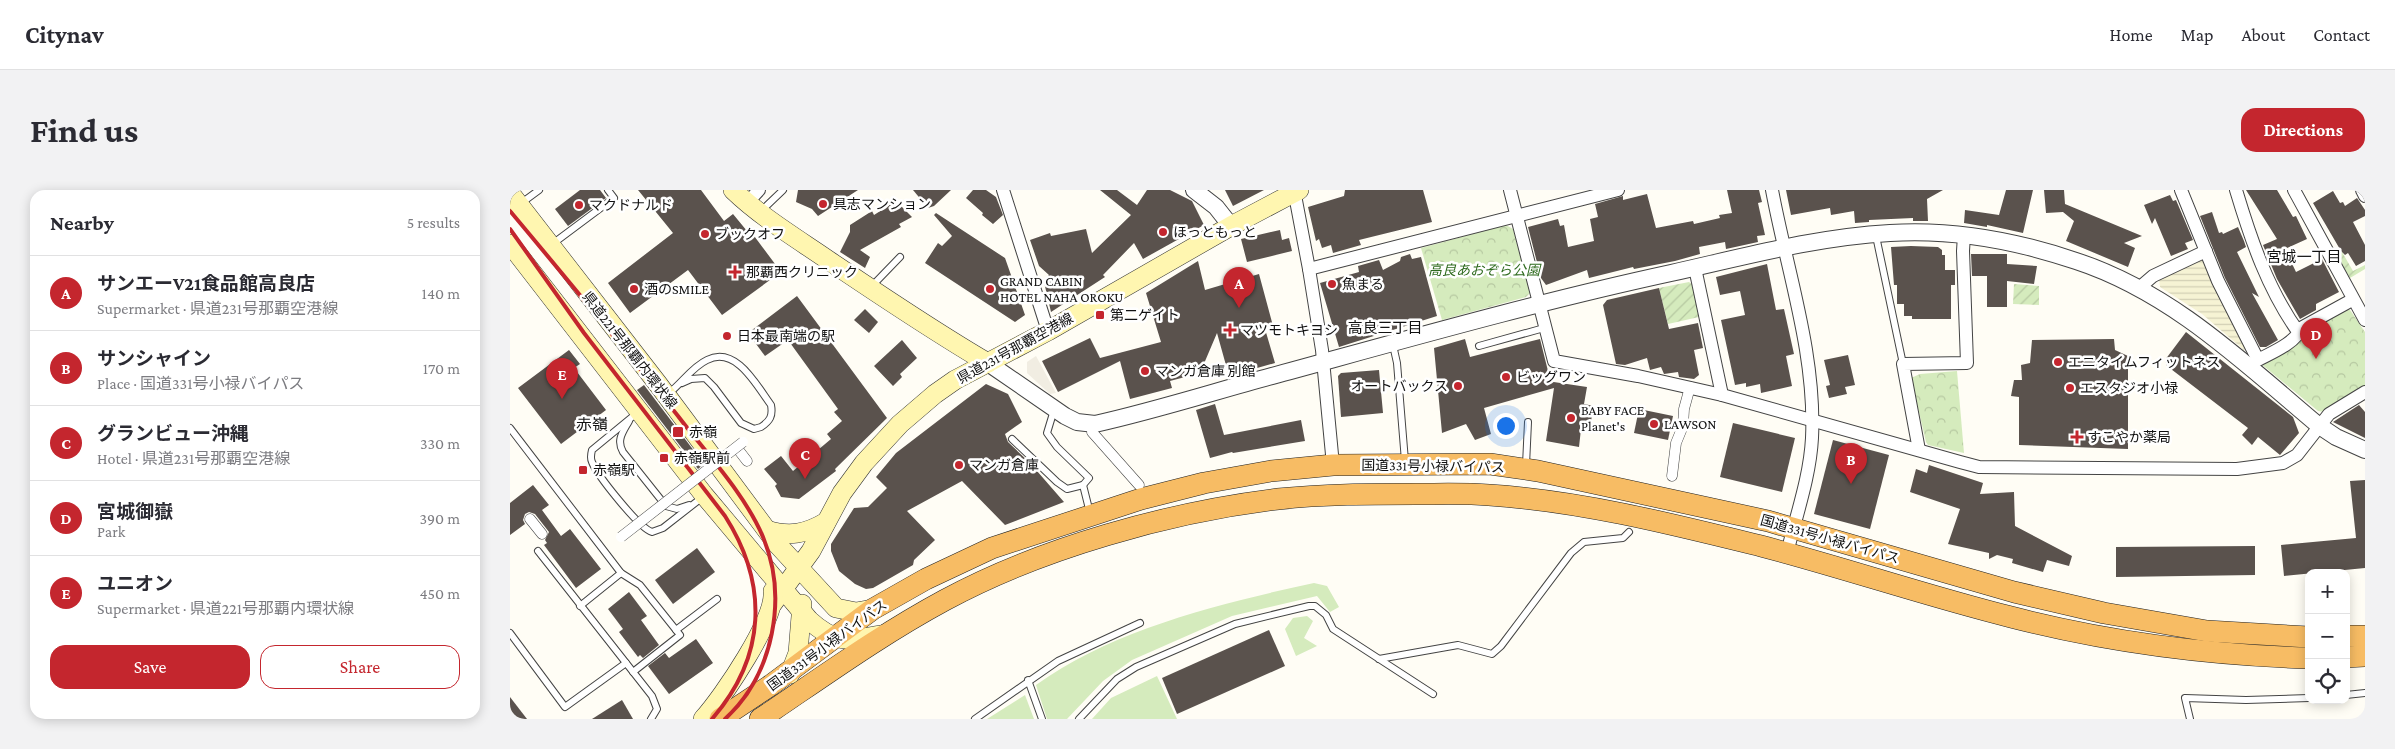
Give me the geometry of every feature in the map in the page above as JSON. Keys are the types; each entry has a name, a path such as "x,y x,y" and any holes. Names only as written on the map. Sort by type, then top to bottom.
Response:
{"highway":[{"name":"国道331号小禄バイパス","path":"720,719 793,669 873,609 926,579 982,552 1141,499 1204,483 1271,471 1333,465 1490,464 1526,469 1682,501 1793,528 2014,592 2104,613 2207,631 2305,637"},
{"name":"国道331号小禄バイパス","path":"760,719 888,634 947,598 1051,554 1150,524 1210,510 1276,500 1338,494 1486,494 1600,509 1786,553 2012,618 2100,636 2204,652 2305,658"},
{"path":"2350,636 2365,636"},
{"path":"2350,657 2365,656"}],"main road":[{"path":"733,190 759,200 871,288 988,363"},
{"name":"県道231号那覇空港線","path":"703,719 752,648 787,580 811,551 853,478 876,449 900,424 944,387 1048,331 1296,191"},
{"name":"県道221号那覇内環状線","path":"514,199 666,395 772,537 787,580"},
{"path":"510,244 635,415 700,499 787,580 842,610 856,612 873,609"},
{"path":"772,537 803,533 826,522"},
{"path":"787,580 801,608 818,628 835,638 888,634"},
{"path":"760,719 793,669 798,653 801,608"}],"street":[{"path":"1003,190 1048,331"},
{"path":"1194,190 1216,207 1231,226"},
{"path":"1510,190 1554,362 1690,387 1979,467 2237,469 2284,463 2297,455 2318,425 2329,414 2365,392"},
{"path":"1309,269 1618,190"},
{"path":"1772,190 1807,358 1812,420 1809,464 1786,553"},
{"path":"2181,190 2218,281 2258,360 2299,333 2301,328 2352,300"},
{"path":"2236,190 2251,243 2282,308 2299,333"},
{"path":"2294,190 2352,300 2365,320"},
{"path":"2362,190 2365,196"},
{"path":"1296,191 1323,362 1333,465"},
{"path":"988,363 1077,422 1095,424 1538,304 1784,248 1829,239 1876,234 1912,232 1964,235 2034,248 2078,261 2139,288 2198,325 2318,425 2336,437 2365,450"},
{"path":"1919,450 1903,364 1968,363 1964,235"},
{"path":"2139,288 2153,276 2206,250"},
{"path":"1695,268 1722,395"},
{"path":"1672,476 1676,444 1683,426 1684,409 1690,387"},
{"path":"1092,432 1139,485"},
{"path":"627,544 621,537 740,445 747,461"},
{"path":"530,519 542,534"}],"lane":[{"path":"514,199 539,190"},
{"path":"549,246 614,198 608,190"},
{"path":"759,200 781,192"},
{"path":"1876,234 1903,364"},
{"path":"871,288 900,257"},
{"path":"1479,346 1544,328"},
{"path":"1392,344 1398,363 1405,464"},
{"path":"666,395 682,383 693,370 706,360 717,356 726,357 742,367 771,405 770,419 761,427 748,428 705,378 691,379 682,383"},
{"path":"1012,439 1057,482 1067,489 1083,485 1089,478 1057,447 1047,433 1055,409"},
{"path":"635,415 619,443 628,458 666,506 677,509 700,499"},
{"path":"635,415 592,450 592,463 612,490 641,527 652,532 663,528 700,499"},
{"path":"1526,469 1528,422"},
{"path":"510,428 621,573 628,579 640,584 680,635 634,672"},
{"path":"1083,485 1091,515"},
{"path":"1379,659 1458,645 1492,654 1501,646 1571,553 1584,542 1623,538 1629,532"},
{"path":"538,551 656,702 657,709 651,719"},
{"path":"580,606 621,573"},
{"path":"676,630 717,599"},
{"path":"1079,719 1108,688 1136,667 1235,624 1309,606 1315,606 1326,614 1333,629 1433,694"},
{"path":"975,719 1028,680 1058,661 1140,623"},
{"path":"510,633 565,707 626,663"},
{"path":"1028,680 1042,719"},
{"path":"2350,695 2365,693"},
{"path":"2190,719 2185,698 2246,700 2305,698"}],"shaded area":[{"path":"2204,257 2247,346 2244,350 2202,314 2160,287 2159,278"},
{"path":"1036,356 1056,393 1050,394 1027,373 1027,362"}],"green space":[{"name":"高良あおぞら公園","path":"1506,225 1513,229 1530,293 1526,297 1442,320 1421,248"},
{"path":"2342,252 2353,271 2365,265 2365,269 2350,278 2336,255"},
{"path":"1689,282 1693,285 1699,317 1668,324 1659,288"},
{"path":"2014,284 2039,286 2039,305 2013,304"},
{"path":"2345,310 2350,310 2365,332 2365,387 2324,412 2318,411 2260,363 2301,335"},
{"path":"1957,371 1964,453 1928,445 1911,378 1920,374"},
{"path":"1314,583 1327,586 1339,607 1330,612 1317,596 1232,616 1132,660 1103,681 1067,719 1047,719 1036,685 1066,665 1099,648 1169,620 1243,599"},
{"path":"1307,616 1313,621 1304,638 1317,646 1296,656 1285,629 1293,618"},
{"path":"1157,676 1177,719 1092,719 1111,698"},
{"path":"1025,695 1034,719 987,719"}],"building":[{"path":"580,190 600,190 606,198 568,226 555,209"},
{"path":"638,190 701,190 724,221 733,214 747,231 749,229 781,272 722,315 688,270 630,313 608,283 673,233"},
{"name":"具志マンション","path":"798,190 858,190 818,216 812,209 796,202"},
{"path":"913,190 951,190 934,206 928,208"},
{"path":"973,190 986,190 996,197 1003,215 993,224 966,198"},
{"path":"1100,190 1117,190 1137,205 1147,190 1170,190 1192,201 1204,225 1143,259 1134,243 1103,275 1105,277 1051,312 1044,282 1049,275 1039,266 1030,240 1050,233 1051,236 1086,229 1092,253 1131,215"},
{"path":"1225,190 1264,190 1233,206"},
{"path":"1345,190 1423,190 1432,222 1359,240 1361,245 1333,253 1331,245 1322,248 1319,239 1316,241 1308,207 1344,196"},
{"path":"1727,190 1759,190 1762,202 1758,203 1765,235 1757,236 1758,242 1726,249 1725,242 1699,247 1700,254 1675,261 1634,269 1633,267 1589,278 1587,270 1546,285 1541,278 1528,227 1558,219 1560,226 1564,225 1568,247 1594,241 1590,219 1598,217 1595,204 1623,196 1623,200 1647,194 1656,228 1693,221 1694,224 1720,218 1719,215 1732,213"},
{"path":"1786,190 1943,190 1927,199 1928,221 1913,221 1913,218 1869,220 1869,222 1855,223 1854,211 1831,215 1830,208 1791,215"},
{"path":"2006,190 2033,190 2023,233 1987,225 1987,227 1964,223 1965,210 1999,215"},
{"path":"2044,190 2064,190 2065,204 2142,236 2124,243 2135,248 2128,267 2066,241 2074,221 2063,212 2046,213"},
{"path":"2246,190 2277,190 2293,217 2296,216 2307,239 2285,249 2296,272 2322,259 2339,292 2316,304 2316,310 2300,319 2277,279 2263,245 2277,239"},
{"path":"2333,191 2340,203 2343,202 2345,206 2357,198 2365,210 2365,216 2353,222 2365,245 2365,261 2356,266 2348,253 2345,255 2341,251 2313,203"},
{"path":"2170,195 2173,201 2176,200 2193,240 2185,243 2188,249 2171,256 2155,218 2152,224 2144,205"},
{"path":"896,201 912,217 899,224 901,227 860,250 870,257 865,268 840,252 850,232 850,225 872,211 874,215"},
{"path":"2212,212 2219,233 2222,232 2223,234 2238,227 2244,241 2246,247 2237,252 2259,297 2252,293 2278,340 2266,347 2260,347 2225,278 2200,216"},
{"name":"GRAND CABIN HOTEL NAHA OROKU","path":"936,213 1005,258 1025,315 1015,322 925,263 938,243 942,246 952,236 934,215"},
{"path":"1280,230 1282,240 1289,238 1292,251 1247,262 1241,239"},
{"path":"1891,247 1938,247 1942,250 1942,255 1945,255 1945,270 1955,270 1955,285 1951,285 1951,319 1912,319 1912,316 1904,316 1904,304 1897,304 1897,285 1894,285"},
{"path":"1410,254 1412,259 1421,257 1437,316 1339,347 1320,283 1359,272 1358,266 1379,260 1383,270 1400,261 1401,257"},
{"path":"1971,254 2007,254 2007,264 2037,266 2034,284 2007,281 2007,307 1987,307 1987,276 1972,276"},
{"path":"1198,261 1205,290 1259,274 1273,326 1265,329 1275,363 1229,376 1217,333 1200,373 1170,381 1172,388 1130,399 1120,361 1058,392 1042,361 1090,338 1100,358 1161,342 1146,293"},
{"path":"1767,264 1776,310 1784,309 1794,354 1786,356 1792,386 1761,393 1760,384 1746,387 1746,383 1735,385 1721,320 1745,315 1740,291 1720,295 1716,277"},
{"path":"1659,288 1669,329 1698,323 1703,348 1694,350 1699,375 1694,379 1679,377 1678,372 1664,374 1661,367 1650,370 1647,358 1625,365 1616,364 1603,305 1607,300"},
{"path":"797,296 887,418 835,469 836,471 799,499 781,497 775,486 777,484 764,469 781,456 793,471 831,439 827,434 842,421 834,412 838,409 788,340 765,356 748,333"},
{"path":"865,309 878,322 869,333 854,320"},
{"path":"2186,332 2293,417 2299,433 2280,455 2258,437 2252,445 2242,435 2248,428 2167,366 2165,360"},
{"path":"1465,339 1470,357 1540,339 1548,371 1547,381 1587,387 1584,404 1594,406 1589,431 1581,429 1579,447 1546,441 1554,388 1484,408 1491,434 1475,440 1466,424 1442,433 1434,348"},
{"name":"エスタジオ小禄","path":"2114,339 2115,350 2128,356 2128,449 2019,445 2019,397 2011,396 2014,380 2022,380 2021,365 2030,363 2032,340"},
{"path":"902,340 917,358 900,374 902,377 893,386 874,366"},
{"path":"569,350 580,364 574,368 606,410 561,444 518,388"},
{"path":"1848,355 1855,385 1845,387 1847,394 1829,398 1826,386 1830,385 1824,360"},
{"path":"1379,370 1383,413 1341,417 1338,376 1341,373"},
{"name":"マンガ倉庫","path":"986,384 1008,394 1022,422 1005,434 1008,442 1030,463 1064,502 1005,525 962,481 907,511 935,540 914,560 913,565 873,588 866,589 855,584 839,571 831,551 831,544 854,508 868,507 887,488 876,477 896,453"},
{"path":"644,385 704,464 698,469 637,390"},
{"path":"1215,404 1224,435 1301,420 1305,441 1232,452 1210,458 1196,410"},
{"path":"2359,405 2365,412 2365,438 2333,422"},
{"name":"LAWSON","path":"1639,409 1673,416 1668,440 1634,433"},
{"path":"1733,423 1795,438 1782,492 1720,477"},
{"path":"1833,440 1889,455 1870,529 1814,514"},
{"path":"1929,465 1983,483 1980,494 2014,492 2015,526 2072,556 2069,566 2047,560 2043,572 2012,563 2013,559 1997,555 1989,559 1989,553 1948,544 1960,509 1910,492 1916,469 1927,473"},
{"path":"2365,480 2365,568 2305,569 2305,574 2284,576 2281,545 2356,538 2350,481"},
{"path":"533,485 549,505 542,510 561,536 570,529 601,569 576,588 544,545 547,543 545,540 549,532 535,514 529,512 525,514 523,520 525,524 510,535 510,503"},
{"path":"2255,546 2255,575 2116,577 2116,547"},
{"path":"697,548 715,572 673,604 655,580"},
{"path":"629,592 647,616 641,620 659,645 643,658 640,655 638,657 619,632 623,629 608,609"},
{"path":"1269,630 1285,666 1177,714 1162,678"},
{"path":"696,639 713,663 669,694 648,666 665,653 669,658"},
{"path":"510,697 527,719 510,719"},
{"path":"622,700 633,719 592,719"}],"railway":[{"path":"510,211 724,474 746,505 763,537 771,560 774,584 775,609 772,634 755,680 742,701 725,719"},
{"path":"510,229 584,333 725,516 739,542 749,568 754,594 755,620 751,646 743,671 730,695 712,719"}],"place":[{"name":"具志マンション","path":"823,204"},
{"name":"マクドナルド","path":"579,205"},
{"name":"ほっともっと","path":"1163,232"},
{"name":"ブックオフ","path":"705,234"},
{"name":"那覇西クリニック","path":"735,272"},
{"name":"魚まる","path":"1332,284"},
{"name":"酒のSMILE","path":"634,289"},
{"name":"GRAND CABIN HOTEL NAHA OROKU","path":"990,289"},
{"name":"サンエーV21食品館高良店","path":"1239,308"},
{"name":"第二ゲイト","path":"1100,315"},
{"name":"マツモトキヨシ","path":"1230,330"},
{"name":"日本最南端の駅","path":"727,336"},
{"name":"宮城御嶽","path":"2316,359"},
{"name":"エニタイムフィットネス","path":"2058,362"},
{"name":"マンガ倉庫 別館","path":"1145,371"},
{"name":"ビッグワン","path":"1506,377"},
{"name":"オートバックス","path":"1458,386"},
{"name":"エスタジオ小禄","path":"2070,388"},
{"name":"ユニオン","path":"562,399"},
{"name":"BABY FACE Planet's","path":"1571,418"},
{"name":"LAWSON","path":"1654,424"},
{"name":"赤嶺","path":"678,432"},
{"name":"すこやか薬局","path":"2077,437"},
{"name":"赤嶺駅前","path":"664,458"},
{"name":"マンガ倉庫","path":"959,465"},
{"name":"赤嶺駅","path":"583,470"},
{"name":"グランビュー沖縄","path":"805,479"},
{"name":"サンシャイン","path":"1851,484"}],"district":[{"name":"宮城一丁目","path":"2304,257"},
{"name":"高良三丁目","path":"1385,328"},
{"name":"赤嶺","path":"592,424"}]}
